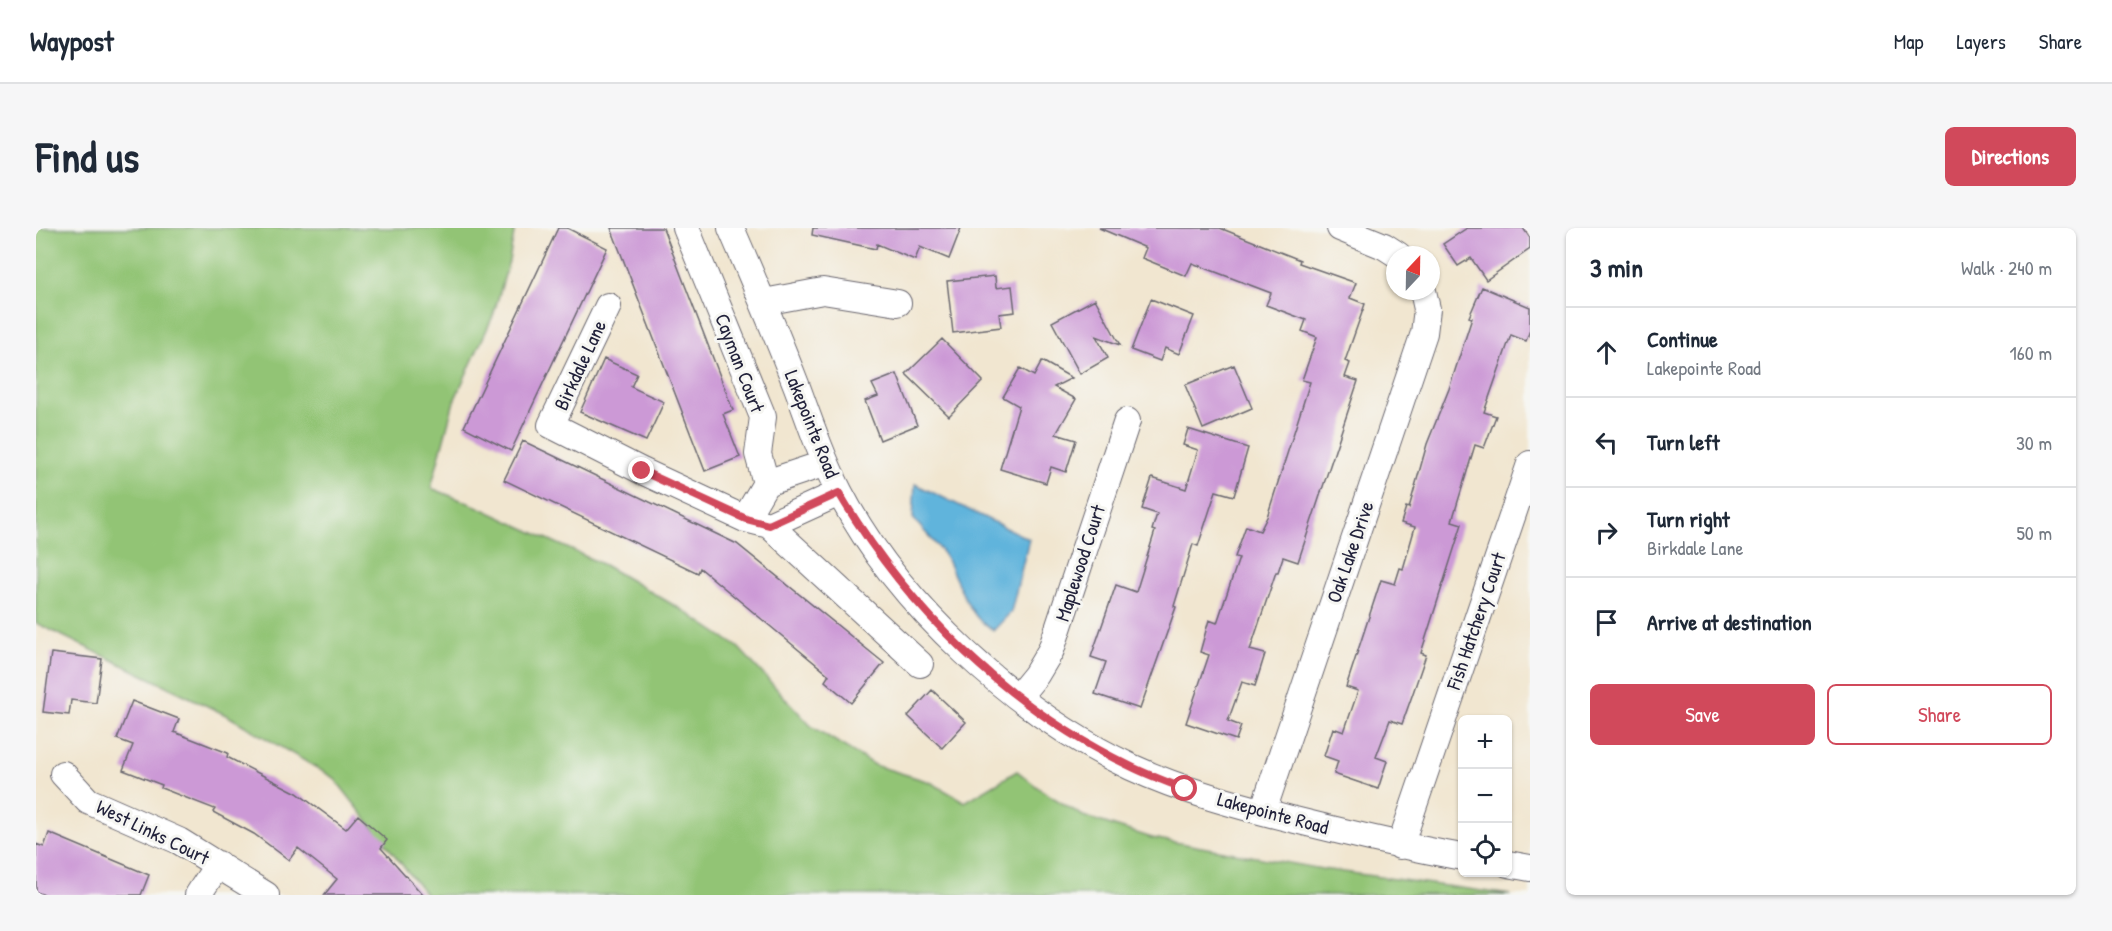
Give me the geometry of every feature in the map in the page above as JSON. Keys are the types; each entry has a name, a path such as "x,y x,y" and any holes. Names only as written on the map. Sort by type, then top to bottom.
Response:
{"street":[{"name":"Cayman Court","path":"686,228 763,417 758,454 766,483"},
{"name":"Lakepointe Road","path":"731,228 764,302 839,493 884,563 948,637 1018,697 1092,746 1131,767 1185,789 1263,812 1400,846 1458,856"},
{"path":"1340,228 1386,247"},
{"path":"764,302 823,291 898,303"},
{"name":"Oak Lake Drive","path":"1263,812 1424,333 1424,300"},
{"name":"Birkdale Lane","path":"608,306 551,425 642,471 757,522"},
{"name":"Maplewood Court","path":"1018,697 1036,675 1051,650 1127,421"},
{"path":"757,522 766,483 826,463"},
{"name":"Fish Hatchery Court","path":"1400,846 1530,464"},
{"path":"757,522 839,493"},
{"path":"757,522 920,664"},
{"name":"West Links Court","path":"63,774 88,801 179,841 266,895"},
{"path":"198,895 218,864"},
{"path":"1512,865 1530,868"}],"green space":[{"path":"36,228 515,228 509,261 493,316 454,401 431,488 476,506 604,565 684,611 738,647 811,726 874,765 930,782 965,802 1017,771 1041,790 1083,816 1152,838 1322,869 1511,895 426,895 334,778 228,716 36,623"}],"water":[{"path":"915,484 1029,539 1011,612 994,630 985,625 971,609 943,553 913,518"}],"building":[{"path":"558,228 567,228 607,248 511,451 464,427"},
{"path":"611,228 663,228 733,410 723,414 740,457 705,471"},
{"path":"813,228 961,228 949,259 920,247 915,260 877,244 876,249 812,235"},
{"path":"1099,228 1220,228 1300,260 1299,263 1356,283 1350,298 1365,304 1345,361 1350,363 1345,377 1358,381 1298,562 1283,557 1278,572 1276,572 1250,650 1265,654 1255,686 1242,682 1228,721 1241,726 1236,740 1186,723 1209,655 1200,652 1209,620 1217,623 1239,558 1235,557 1246,526 1260,531 1267,517 1310,382 1302,380 1317,337 1302,331 1306,320 1266,305 1271,293 1192,263 1186,276 1142,258 1146,248"},
{"path":"1467,228 1523,228 1530,238 1530,249 1486,280 1471,258 1458,266 1443,244"},
{"path":"995,276 996,288 1012,286 1015,312 999,314 1001,327 953,333 947,281"},
{"path":"1482,287 1530,307 1530,330 1526,341 1511,335 1484,412 1496,416 1484,448 1475,445 1452,521 1462,524 1421,653 1426,655 1413,693 1402,724 1390,720 1376,757 1387,761 1378,789 1334,774 1338,761 1324,756 1333,728 1344,732 1358,691 1346,687 1381,580 1395,584 1400,568 1403,569 1415,527 1401,523 1406,507 1409,508 1427,444 1449,389 1472,318 1469,317"},
{"path":"1095,299 1120,345 1096,336 1108,358 1080,374 1052,322"},
{"path":"1151,299 1194,316 1179,354 1165,348 1160,361 1131,350"},
{"path":"942,339 983,381 949,416 906,374"},
{"path":"604,359 637,374 631,387 664,402 646,441 580,412"},
{"path":"1042,361 1072,378 1054,387 1076,399 1056,434 1076,440 1066,472 1051,467 1046,483 1000,469 1019,406 1003,397 1020,368 1034,376"},
{"path":"1234,365 1252,408 1203,429 1185,385"},
{"path":"897,374 917,425 880,440 865,401 878,396 872,384"},
{"path":"1188,429 1248,448 1234,496 1216,491 1198,546 1193,544 1174,606 1176,607 1140,709 1095,694 1106,662 1091,657 1116,585 1136,592 1155,531 1152,530 1157,514 1142,509 1152,478 1186,489 1198,450 1183,445"},
{"path":"523,441 737,544 884,663 851,703 825,681 829,675 700,568 698,573 504,480"},
{"path":"51,653 102,659 96,703 71,700 69,715 43,712"},
{"path":"932,690 966,722 942,748 908,716"},
{"path":"132,701 179,719 174,732 228,753 227,757 297,793 346,829 358,815 387,840 381,848 423,895 324,895 337,879 298,848 289,860 254,834 213,812 215,809 123,770 133,745 117,739"},
{"path":"49,833 149,875 141,895 44,895 36,892 36,844 44,847"}],"route":[{"path":"642,471 746,519 769,525 839,493 884,563 915,600 948,637 1001,684 1092,746 1131,767 1185,789"}]}
